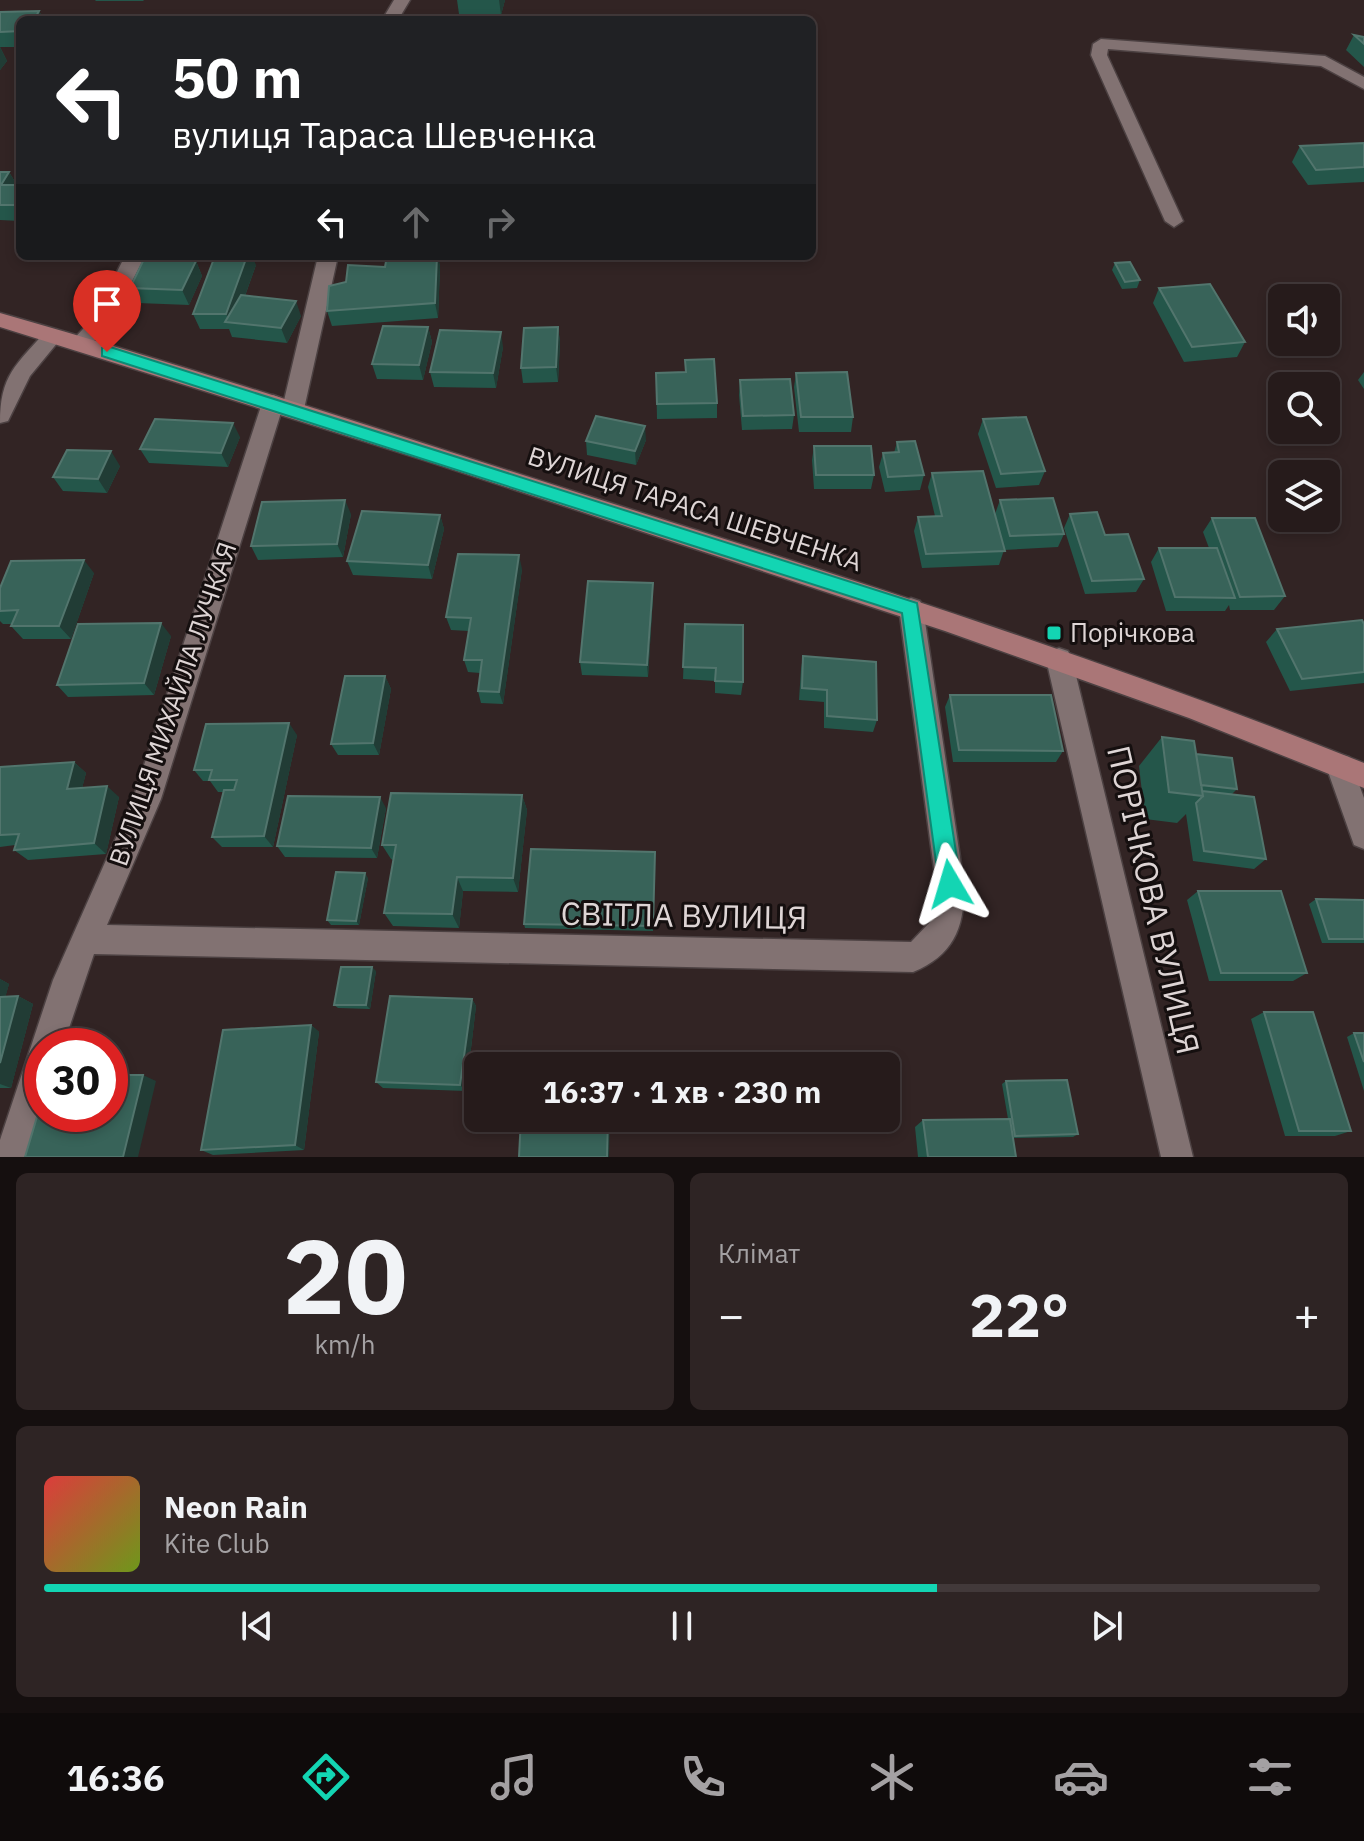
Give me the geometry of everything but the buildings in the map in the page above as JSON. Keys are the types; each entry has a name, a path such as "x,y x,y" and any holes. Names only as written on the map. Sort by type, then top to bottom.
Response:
{"main road":[{"name":"ВУЛИЦЯ ТАРАСА ШЕВЧЕНКА","path":"0,320 283,406 911,608 1131,684 1352,771"}],"street":[{"path":"1174,221 1099,55 1101,44 1325,61 1364,84"},
{"path":"80,343 102,321 133,260"},
{"name":"ВУЛИЦЯ МИХАЙЛА ЛУЧКАЯ","path":"54,1028 86,939 147,799 283,406 327,260"},
{"path":"0,415 22,372 53,336"},
{"name":"СВІТЛА ВУЛИЦЯ","path":"86,939 913,957 928,951 943,932 951,907 950,884 911,608"},
{"name":"ПОРІЧКОВА ВУЛИЦЯ","path":"1059,659 1177,1157"},
{"path":"1352,771 1364,836"},
{"path":"11,1157 24,1116"}],"place":[{"name":"Порічкова","path":"1054,633"}],"route":[{"path":"107,352 911,608 950,884"}]}
